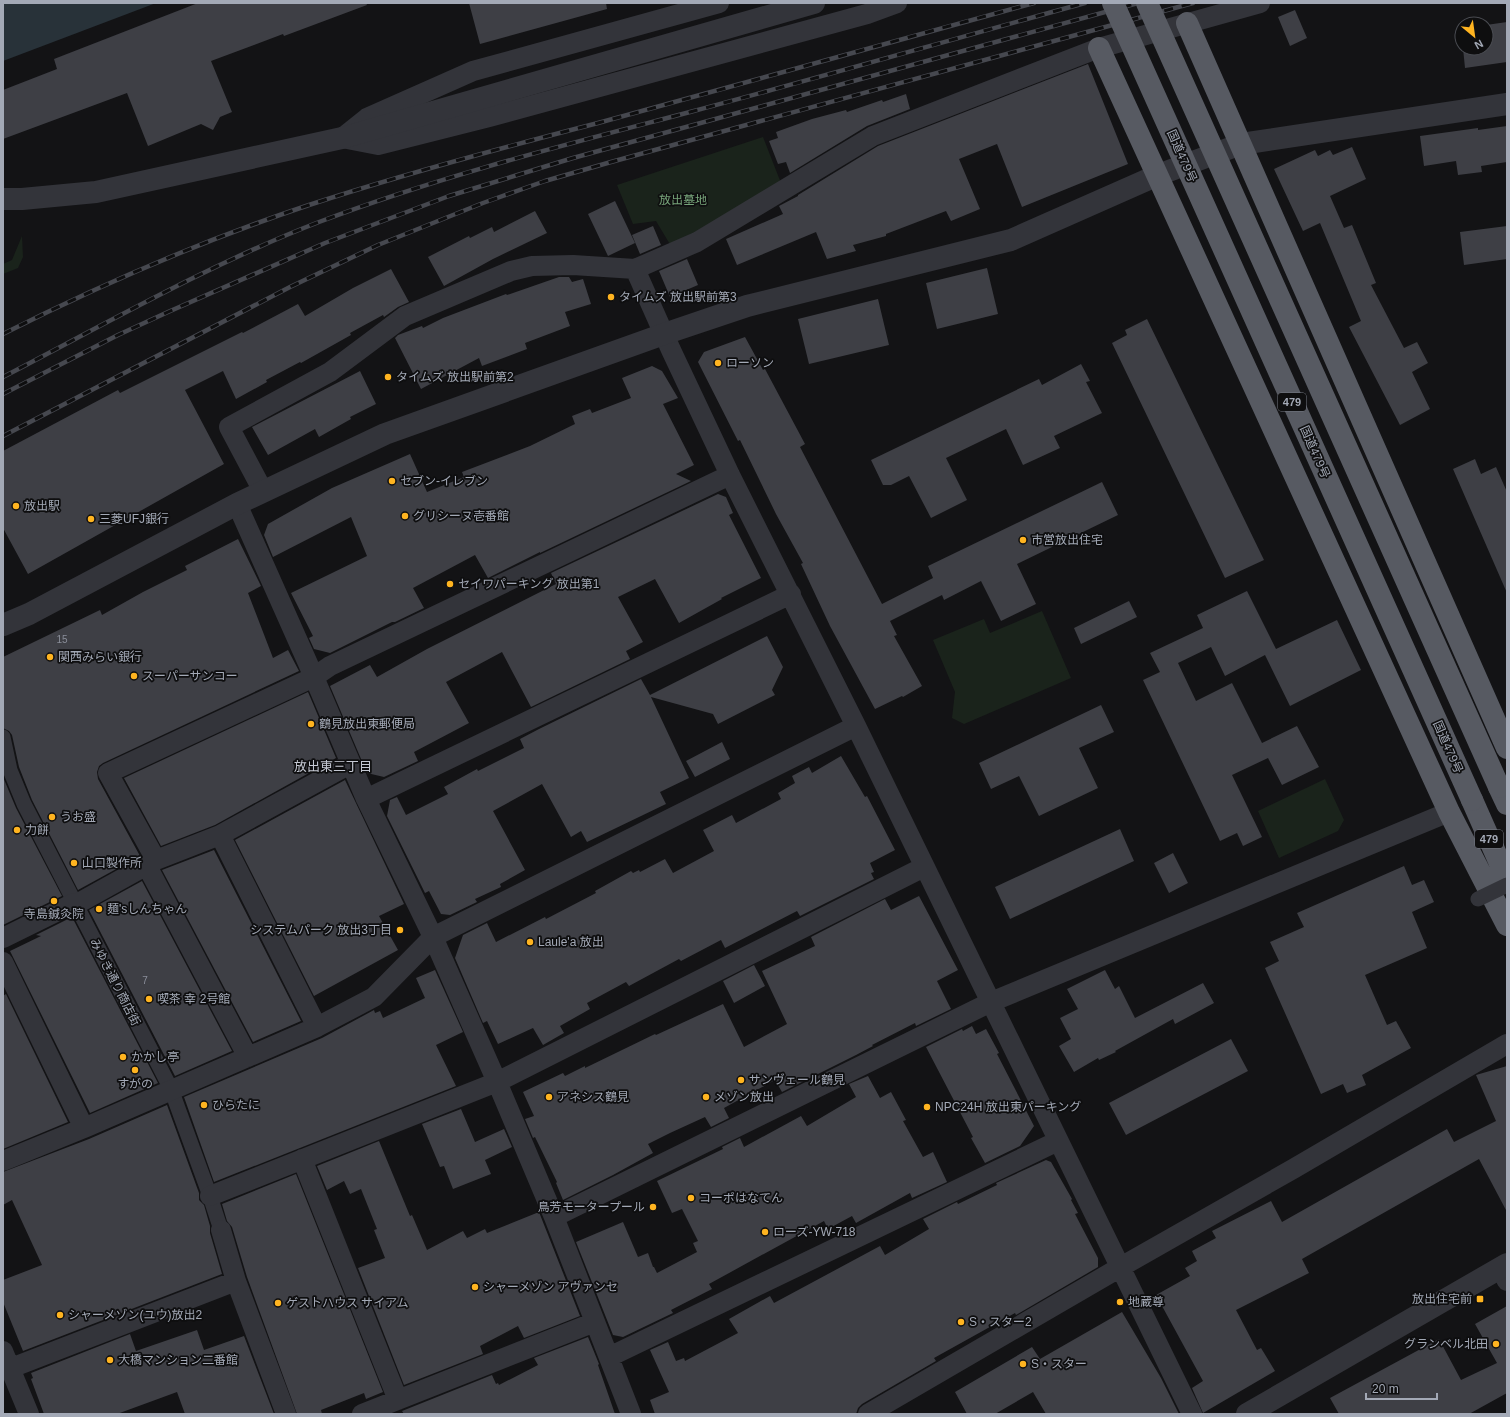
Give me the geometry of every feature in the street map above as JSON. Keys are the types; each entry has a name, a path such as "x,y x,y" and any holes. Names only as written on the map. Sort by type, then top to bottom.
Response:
{"highway":[{"name":"国道479号","path":"1113,3 1507,879"},
{"name":"479","path":"1147,3 1503,796"},
{"path":"1187,23 1507,748"},
{"path":"1100,48 1449,812 1507,925"}],"street":[{"path":"342,138 367,118 473,72 719,3"},
{"path":"3,199 22,199 96,192 342,138 487,95 814,3"},
{"path":"342,138 378,145 489,117 865,8 897,3"},
{"path":"263,491 229,427 330,372 405,316 511,271 532,266 574,265 635,269 697,242 873,136 1100,48 1260,3"},
{"path":"3,626 29,614 237,504 385,434 664,334 747,306 1011,240 1158,175 1240,144 1507,104"},
{"path":"635,269 730,475 856,726 1119,1268 1192,1414"},
{"path":"248,1057 108,773 314,677 330,666 730,475"},
{"path":"237,504 314,677 350,764 433,937 497,1082 554,1217 631,1414"},
{"path":"366,799 790,594"},
{"path":"3,1161 84,1128 317,1027 374,997 433,937 856,726"},
{"name":"みゆき通り商店街","path":"3,737 10,770 24,804 74,904 171,1089 221,1230"},
{"path":"3,938 74,904 152,863 220,835 350,764"},
{"path":"554,1217 991,1002 1449,812"},
{"path":"220,835 317,1027"},
{"path":"210,1196 497,1082 924,867"},
{"path":"1478,899 1507,885"},
{"path":"3,962 84,1128"},
{"path":"868,1414 1507,1044"},
{"path":"609,1356 1058,1141"},
{"path":"302,1159 398,1400"},
{"path":"221,1230 236,1281 286,1414"},
{"path":"1247,1414 1505,1271"},
{"path":"29,1414 6,1363 236,1281"},
{"path":"362,1414 595,1322"}],"green space":[{"name":"放出墓地","path":"763,137 781,183 671,246 656,221 633,224 617,185"},
{"path":"22,236 23,257 18,268 3,274 3,264 12,260"},
{"path":"1042,611 1071,678 964,724 952,718 955,692 933,640 984,619 990,633"},
{"path":"1325,779 1344,820 1338,831 1279,858 1258,811"}],"shaded area":[{"path":"3,3 156,3 3,61"}],"building":[{"path":"198,3 366,3 367,5 211,61 232,112 220,117 213,130 201,124 148,146 127,93 3,139 3,90 57,69 54,59"},
{"path":"469,3 606,3 607,9 480,44"},
{"path":"1295,10 1307,38 1290,46 1278,17"},
{"path":"1507,22 1507,62 1465,68 1464,56 1494,56 1494,24"},
{"path":"1088,64 1128,164 1022,207 997,144 959,159 980,209 951,221 946,211 886,234 886,236 853,245 856,251 827,259 816,232 737,265 726,239 783,214 779,206 798,196 878,146"},
{"path":"906,94 910,109 867,126 790,173 786,162 778,164 769,141 778,138 776,132 812,119 846,110 847,112 882,100 883,102"},
{"path":"1507,126 1507,162 1481,166 1482,172 1458,175 1456,161 1424,166 1420,136 1478,128 1478,130"},
{"path":"1352,147 1366,179 1330,196 1344,228 1352,225 1376,283 1371,285 1404,348 1417,342 1428,363 1412,372 1430,409 1400,425 1349,327 1361,321 1320,223 1303,231 1274,169 1315,150 1318,156 1330,150 1333,155"},
{"path":"615,201 635,243 608,256 588,214"},
{"path":"535,211 547,233 493,259 444,286 428,257 469,236 470,238 492,227 494,232"},
{"path":"653,226 661,245 640,254 632,235"},
{"path":"1507,226 1507,259 1464,265 1460,232"},
{"path":"687,259 698,285 670,297 659,271"},
{"path":"987,268 998,314 937,329 926,283"},
{"path":"391,269 409,302 398,307 384,317 383,315 350,333 351,335 301,363 300,362 266,380 267,382 236,399 223,371 185,390 224,464 28,574 3,528 3,451 118,390 120,393 242,332 243,333 298,304 305,316 353,288"},
{"path":"559,277 569,277 572,282 583,279 591,304 565,312 570,326 525,343 527,349 482,366 479,358 421,389 395,338 398,335 422,326 423,328 443,318 506,294 507,295"},
{"path":"878,299 889,345 809,364 798,319"},
{"path":"1147,319 1264,560 1225,578 1112,343 1127,335 1125,330"},
{"path":"745,337 763,370 765,369 805,444 800,447 882,604 933,578 928,566 1102,482 1118,515 1017,564 1036,604 1001,621 981,581 944,600 942,595 890,621 897,635 894,636 922,686 903,697 902,696 875,709 830,626 801,564 803,563 776,514 740,440 738,441 698,362 704,352"},
{"path":"1081,364 1090,381 1086,382 1102,413 1054,436 1060,448 1023,465 1006,429 946,458 967,500 931,518 909,476 891,485 883,485 871,460 1039,379 1042,385"},
{"path":"652,366 662,371 678,398 663,404 694,465 676,474 691,481 488,578 475,555 413,588 424,608 330,653 314,649 309,638 313,636 291,593 367,556 351,517 273,557 264,535 268,524 332,488 410,454 427,492 464,477 462,472 530,446 575,424 572,416 590,409 592,413 631,398 622,378"},
{"path":"360,371 376,404 350,417 351,419 319,437 315,429 268,455 252,427"},
{"path":"1475,459 1481,474 1496,467 1507,492 1507,593 1453,469"},
{"path":"718,494 726,497 733,513 729,515 761,578 721,598 722,599 679,623 655,579 618,597 643,642 626,651 630,659 531,707 502,652 446,682 469,723 414,752 418,761 384,777 367,773 330,686 370,665 377,677 427,649 556,584 551,573"},
{"path":"238,539 261,586 248,593 273,658 288,650 299,671 99,766 97,772 98,779 140,856 78,890 32,800 19,767 12,735 9,731 3,728 3,657 100,610 102,615 187,570 185,566"},
{"path":"1247,591 1276,649 1337,620 1361,670 1290,706 1265,655 1225,676 1211,647 1178,663 1196,701 1232,683 1262,743 1297,726 1319,767 1282,785 1268,758 1232,775 1262,837 1243,846 1237,833 1220,841 1143,680 1160,672 1150,653 1203,628 1197,615"},
{"path":"1129,601 1137,617 1081,644 1074,628"},
{"path":"767,636 783,667 772,690 775,695 718,724 713,714 651,697 689,778 660,792 666,804 587,842 581,831 571,837 542,784 493,811 525,870 500,884 501,887 475,899 477,902 450,915 441,914 429,891 425,893 387,816 390,800 397,797 406,815 448,794 444,787 477,769 478,771 524,748 520,739 539,729 641,679 650,695"},
{"path":"308,692 336,758 215,825 161,846 124,778"},
{"path":"1101,705 1114,732 1079,748 1098,788 1039,816 1019,776 991,789 979,763"},
{"path":"722,742 730,759 695,777 686,761"},
{"path":"841,756 865,797 867,796 895,850 870,863 874,872 871,873 874,879 800,916 797,911 725,948 721,940 681,961 679,959 629,986 626,982 587,1003 590,1009 560,1026 564,1033 543,1045 533,1028 498,1044 487,1021 483,1023 455,958 463,935 487,923 496,942 545,917 546,919 596,893 595,891 631,871 633,873 639,870 640,872 665,859 673,873 714,851 703,830 732,815 736,823 781,799 778,793 795,783 792,776 809,767 812,773"},
{"path":"3,777 16,808 62,896 3,925"},
{"path":"345,780 404,904 379,916 398,950 314,996 235,840"},
{"path":"1120,829 1134,861 1010,919 995,887"},
{"path":"214,850 301,1021 253,1042 162,870"},
{"path":"1173,853 1188,883 1169,893 1154,863"},
{"path":"1404,866 1412,885 1424,880 1434,902 1412,912 1427,948 1365,975 1387,1025 1396,1021 1411,1048 1362,1075 1366,1085 1347,1093 1343,1084 1321,1094 1265,968 1279,961 1270,942 1304,927 1297,913"},
{"path":"142,881 232,1051 175,1076 89,910"},
{"path":"919,896 958,970 937,981 951,1009 916,1026 915,1023 856,1055 782,1092 775,1080 724,1108 729,1118 711,1127 705,1117 670,1133 648,1144 653,1153 563,1200 556,1183 557,1182 535,1137 533,1138 525,1119 534,1116 523,1092 563,1073 565,1076 585,1066 585,1068 655,1034 656,1035 723,1004 744,1047 787,1024 762,971 815,946 811,937 885,899 891,910"},
{"path":"72,917 158,1083 90,1113 10,951 41,936 36,935"},
{"path":"754,965 765,986 734,1003 723,981"},
{"path":"435,970 463,1032 436,1045 456,1086 214,1182 184,1097 322,1038 374,1010 375,1013 380,1011 383,1018 425,998 416,978"},
{"path":"1105,970 1115,989 1119,986 1135,1018 1203,983 1214,1003 1175,1024 1173,1019 1115,1051 1116,1052 1099,1060 1098,1058 1074,1072 1059,1046 1071,1039 1060,1018 1078,1009 1067,989"},
{"path":"6,994 68,1122 3,1149 3,996"},
{"path":"972,1026 976,1034 986,1029 999,1053 997,1054 1034,1126 1020,1146 985,1163 926,1047 962,1029 963,1031"},
{"path":"1231,1039 1248,1071 1126,1135 1109,1103"},
{"path":"1507,1066 1507,1212 1479,1159 1302,1259 1309,1273 1236,1310 1257,1350 1261,1348 1275,1371 1203,1413 1192,1388 1203,1381 1156,1295 1190,1276 1185,1268 1197,1261 1192,1251 1216,1238 1212,1231 1271,1201 1282,1222 1447,1129 1454,1142 1496,1121 1476,1075"},
{"path":"868,1076 880,1098 891,1092 906,1120 903,1121 923,1157 933,1152 947,1182 912,1198 910,1193 856,1223 852,1216 828,1229 824,1221 709,1284 712,1289 671,1310 673,1313 623,1337 613,1335 576,1242 623,1222 638,1257 648,1253 657,1273 697,1252 693,1243 698,1241 682,1209 672,1213 657,1181 723,1149 722,1147 740,1138 744,1147 801,1116 807,1126 856,1097 849,1084"},
{"path":"167,1105 199,1193 199,1200 204,1205 210,1226 210,1233 222,1274 23,1351 3,1302 3,1280 42,1265 12,1200 3,1205 3,1172 89,1139"},
{"path":"461,1109 475,1142 504,1129 512,1147 485,1160 491,1174 453,1189 444,1166 440,1167 422,1124"},
{"path":"379,1141 410,1216 412,1215 427,1250 463,1231 467,1238 485,1229 487,1233 539,1212 580,1316 524,1338 518,1326 480,1346 483,1354 404,1385 358,1268 385,1258 374,1230 377,1229 361,1189 350,1194 344,1181 327,1190 317,1166"},
{"path":"1046,1160 1051,1162 1072,1199 1071,1200 1078,1213 1075,1214 1098,1258 1098,1267 1016,1315 1015,1313 934,1358 936,1361 862,1404 858,1408 856,1414 655,1414 650,1400 669,1392 650,1350 668,1342 676,1361 684,1358 685,1361 738,1333 729,1319 770,1296 774,1303 880,1246 885,1255 929,1229 923,1219 957,1202 958,1204 997,1185 996,1183"},
{"path":"296,1174 383,1392 366,1399 364,1393 321,1410 322,1414 297,1414 247,1277 232,1227 227,1221 222,1204"},
{"path":"1507,1306 1507,1393 1469,1414 1339,1414 1330,1398 1439,1339 1461,1380 1497,1363 1475,1324"},
{"path":"1122,1312 1161,1378 1179,1414 1046,1414 1033,1392 995,1414 967,1414 955,1392 1032,1347 1040,1359"},
{"path":"197,1330 204,1350 244,1336 274,1414 185,1414 177,1392 117,1414 44,1414 31,1379 33,1378 31,1373 130,1334 136,1351"},
{"path":"588,1337 599,1364 598,1365 615,1414 404,1414 402,1411 492,1375 496,1384 498,1383 499,1385 538,1365 534,1358"}],"railway":[{"path":"3,334 116,280 192,248 309,205 453,162 1034,3"},
{"path":"3,377 159,295 238,256 319,222 365,205 503,162 1085,3"},
{"path":"3,394 118,335 168,312 325,243 449,196 573,158 1138,3"},
{"path":"3,436 290,287 378,245 483,203 545,181 611,162 1193,3"}],"place":[{"name":"タイムズ 放出駅前第3","path":"611,297"},
{"name":"ローソン","path":"718,363"},
{"name":"タイムズ 放出駅前第2","path":"388,377"},
{"name":"セブン-イレブン","path":"392,481"},
{"name":"放出駅","path":"16,506"},
{"name":"グリシーヌ壱番館","path":"405,516"},
{"name":"三菱UFJ銀行","path":"91,519"},
{"name":"市営放出住宅","path":"1023,540"},
{"name":"セイワパーキング 放出第1","path":"450,584"},
{"name":"関西みらい銀行","path":"50,657"},
{"name":"スーパーサンコー","path":"134,676"},
{"name":"鶴見放出東郵便局","path":"311,724"},
{"name":"うお盛","path":"52,817"},
{"name":"力餅","path":"17,830"},
{"name":"山口製作所","path":"74,863"},
{"name":"寺島鍼灸院","path":"54,901"},
{"name":"麺'sしんちゃん","path":"99,909"},
{"name":"システムパーク 放出3丁目","path":"400,930"},
{"name":"Laule'a 放出","path":"530,942"},
{"name":"喫茶 幸 2号館","path":"149,999"},
{"name":"かかし亭","path":"123,1057"},
{"name":"すがの","path":"135,1070"},
{"name":"サンヴェール鶴見","path":"741,1080"},
{"name":"アネシス鶴見","path":"549,1097"},
{"name":"メゾン放出","path":"706,1097"},
{"name":"ひらたに","path":"204,1105"},
{"name":"NPC24H 放出東パーキング","path":"927,1107"},
{"name":"コーポはなてん","path":"691,1198"},
{"name":"鳥芳モータープール","path":"653,1207"},
{"name":"ローズ-YW-718","path":"765,1232"},
{"name":"シャーメゾン アヴァンセ","path":"475,1287"},
{"name":"放出住宅前","path":"1480,1299"},
{"name":"地蔵尊","path":"1120,1302"},
{"name":"ゲストハウス サイアム","path":"278,1303"},
{"name":"シャーメゾン(ユウ)放出2","path":"60,1315"},
{"name":"S・スター2","path":"961,1322"},
{"name":"グランベル北田","path":"1496,1344"},
{"name":"大橋マンション二番館","path":"110,1360"},
{"name":"S・スター","path":"1023,1364"}],"district":[{"name":"放出東三丁目","path":"333,766"}]}
